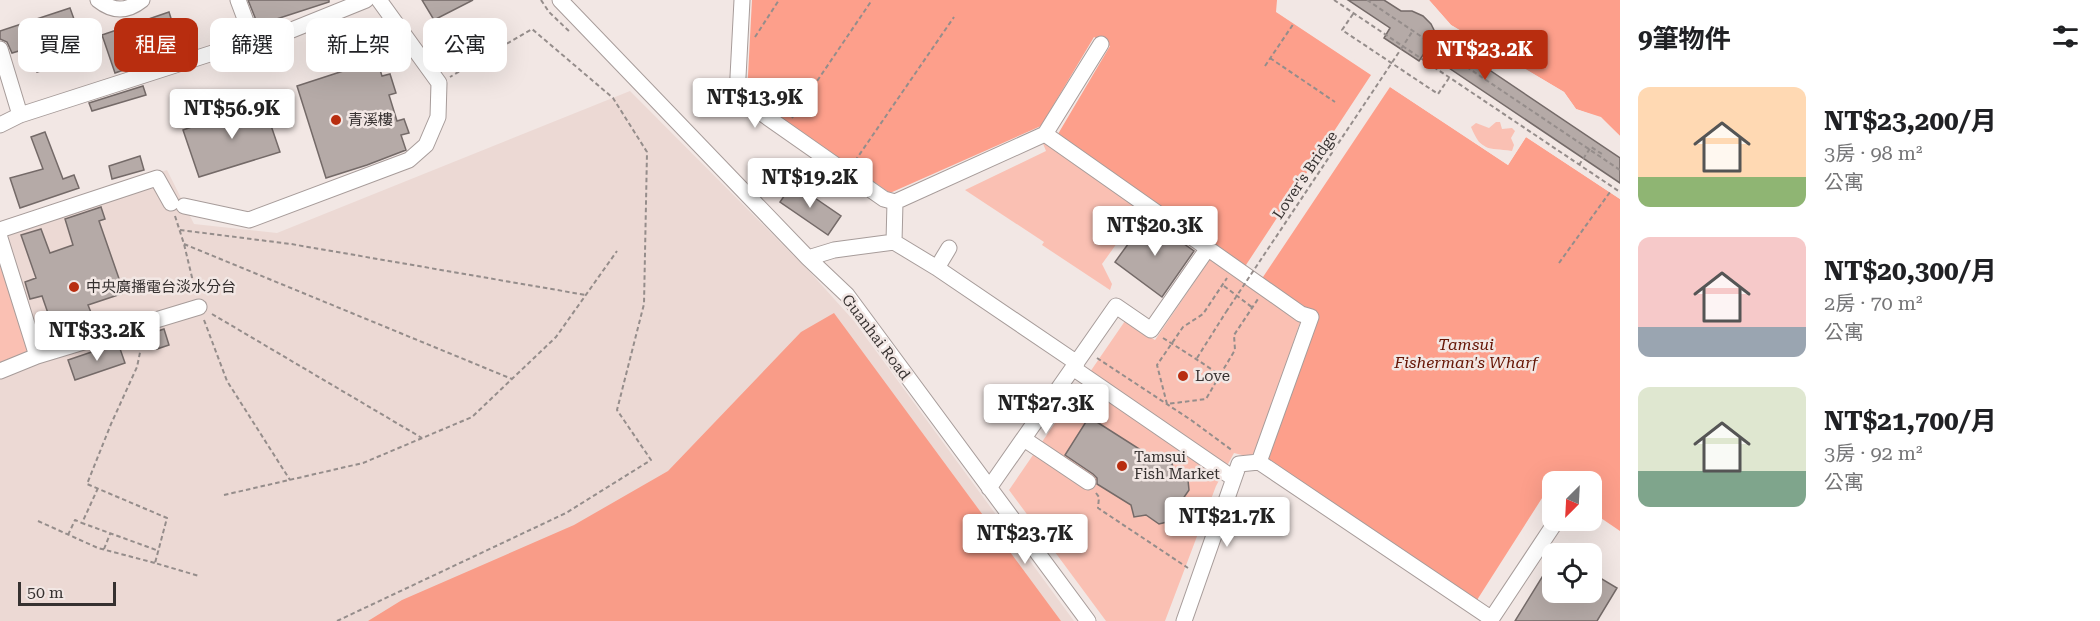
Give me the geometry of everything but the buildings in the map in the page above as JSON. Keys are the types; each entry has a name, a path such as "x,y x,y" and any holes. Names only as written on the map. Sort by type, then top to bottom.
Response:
{"street":[{"path":"98,0 105,6 124,10 134,7 142,0"},
{"path":"238,0 245,18"},
{"path":"294,29 366,0"},
{"path":"0,230 157,178 177,205 249,219 409,160 426,145 438,117 439,83 379,0"},
{"name":"Guanhai Road","path":"560,0 808,258 847,295 1088,621"},
{"path":"742,0 737,96 889,201 894,242"},
{"path":"889,201 1045,134 1101,44"},
{"path":"0,49 20,115"},
{"path":"0,125 20,115 210,54"},
{"path":"1045,134 1301,314 1311,317 1259,462 1236,471 1184,621"},
{"path":"0,238 37,356"},
{"path":"808,258 834,250 894,242 1078,360 1236,471"},
{"path":"937,268 949,248"},
{"path":"989,489 1116,306 1151,330 1208,248"},
{"path":"0,371 37,356 199,306"},
{"path":"1024,439 1088,482"},
{"path":"1259,462 1491,620 1550,531"}],"path":[{"path":"540,0 574,36"},
{"path":"750,44 779,0"},
{"path":"789,123 872,0"},
{"path":"1334,0 1402,48 1620,192"},
{"path":"1367,0 1620,170"},
{"path":"1353,14 1342,30 1409,75 1438,94 1449,78"},
{"path":"852,166 954,16"},
{"path":"1265,66 1294,23"},
{"path":"337,621 566,513 651,460 617,410 644,304 647,152 613,98 532,29 439,83"},
{"name":"Lover's Bridge","path":"1196,359 1413,31"},
{"path":"1270,58 1335,102"},
{"path":"1579,165 1591,147 1602,154 1600,157"},
{"path":"1559,263 1610,192"},
{"path":"177,205 180,230 199,306 227,381 290,480"},
{"path":"180,230 291,244 587,295"},
{"path":"184,244 512,379"},
{"path":"224,495 363,463 472,417 555,338 617,251"},
{"path":"1167,404 1157,365 1183,327 1203,314 1235,267"},
{"path":"1223,285 1253,308"},
{"path":"1167,404 1206,399 1235,350 1234,335 1266,289"},
{"path":"199,306 422,438"},
{"path":"145,323 137,367 87,484 167,518 155,563"},
{"path":"1151,330 1220,375"},
{"path":"1078,360 1167,404 1237,454 1236,471"},
{"path":"1088,482 1099,497 1098,508 1200,576"},
{"path":"82,524 98,488"},
{"path":"68,535 75,520 159,551"},
{"path":"38,521 104,549 199,576"},
{"path":"104,549 110,534"}],"shaded area":[{"path":"630,91 809,271 854,321 1074,621 0,621 0,221 167,170 194,224 277,233"},
{"path":"1496,122 1500,122 1502,129 1512,128 1515,131 1511,138 1514,145 1512,151 1491,149 1482,145 1471,127 1476,123 1489,128"},
{"path":"1042,141 1047,142 1140,211 1102,264 1112,284 1110,290 1042,245 1044,242 965,190 1046,151"},
{"path":"1210,259 1301,320 1254,458 1234,453 1216,486 1165,621 1106,621 1009,490 1125,321 1155,340"},
{"path":"0,265 30,356 0,366"},
{"path":"834,313 1061,621 368,621 402,600 574,525 668,471 801,332"}],"water":[{"name":"Tamsui Fisherman's Wharf","path":"752,0 1277,0 1277,12 1508,165 1526,137 1620,199 1620,531 1602,519 1602,471 1542,471 1542,498 1477,600 1263,458 1316,316 1058,134 1110,46 1094,37 1041,126 890,193 747,94"},
{"path":"1429,0 1620,0 1620,136 1601,118 1576,109 1564,92 1451,25"}],"pier":[{"path":"1277,0 1280,0 1279,10 1507,161 1524,135 1527,134 1620,195 1620,199 1526,137 1508,165 1390,87 1261,280 1244,268 1371,75 1276,12"},
{"path":"1426,0 1429,0 1451,25 1564,92 1576,109 1601,117 1620,136 1620,139 1599,120 1574,112 1562,95 1449,27"}],"place":[{"name":"青溪樓","path":"336,120"},
{"name":"中央廣播電台淡水分台","path":"74,287"},
{"name":"Love","path":"1183,376"},
{"name":"Tamsui Fish Market","path":"1122,466"}]}
